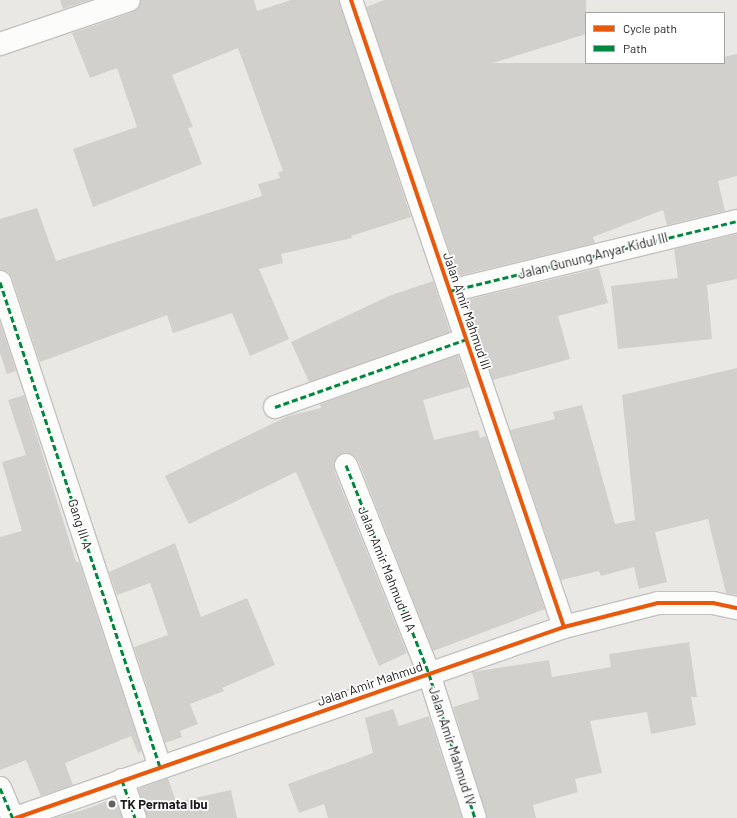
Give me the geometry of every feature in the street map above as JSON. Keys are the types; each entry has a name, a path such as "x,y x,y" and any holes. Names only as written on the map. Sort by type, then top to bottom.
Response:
{"street":[{"path":"0,44 129,0"},
{"name":"Jalan Amir Mahmud III","path":"351,0 564,627"},
{"name":"Jalan Gunung Anyar Kidul III","path":"450,291 737,221"},
{"name":"Gang III A","path":"0,282 160,767"},
{"path":"275,407 467,339"},
{"name":"Jalan Amir Mahmud III A","path":"346,465 429,674"},
{"name":"Jalan Amir Mahmud","path":"15,818 564,627 658,603 713,603 737,608"},
{"name":"Jalan Amir Mahmud IV","path":"429,674 475,818"},
{"path":"122,780 135,818"},
{"path":"0,788 15,818"}],"building":[{"path":"60,0 90,0 63,9"},
{"path":"141,0 254,0 257,11 291,0 339,0 411,217 351,236 352,238 281,254 283,263 259,269 289,339 250,356 232,313 173,333 167,315 40,362 12,278 8,272 0,270 0,219 37,208 56,261 262,196 258,184 280,178 278,172 283,171 238,48 172,75 193,127 188,128 202,164 93,207 73,149 137,127 117,68 90,78 72,33 133,12"},
{"path":"384,0 586,0 585,34 493,63 725,64 725,57 737,54 737,176 718,181 725,211 667,225 663,210 593,237 595,243 458,276 366,7"},
{"path":"737,234 737,279 707,285 712,339 618,349 611,286 678,278 674,249"},
{"path":"599,268 608,303 558,316 570,359 493,380 466,300"},
{"path":"433,281 450,332 309,382 291,342 389,296"},
{"path":"0,322 16,371 7,374 0,353"},
{"path":"458,355 469,387 423,400 434,440 478,430 480,438 486,436 545,609 433,651 358,460 353,455 342,453 336,458 334,470 407,653 379,666 296,472 189,524 165,476 288,416 321,408 320,404"},
{"path":"737,368 737,595 726,593 708,519 655,532 667,582 639,589 634,567 601,576 599,571 561,580 510,430 555,419 553,412 582,405 615,524 635,520 622,395"},
{"path":"24,395 76,562 79,562 142,751 138,753 131,736 65,763 73,785 41,796 26,760 0,770 0,537 22,531 2,462 26,455 8,400"},
{"path":"175,543 201,617 247,598 275,665 222,688 224,691 190,704 198,724 180,731 182,737 165,743 134,647 168,635 150,583 117,595 109,572"},
{"path":"689,642 697,697 691,697 696,725 651,734 647,712 590,721 602,773 575,779 578,792 533,805 536,818 487,818 453,707 479,699 472,672 549,660 552,677 611,667 609,654"},
{"path":"393,709 399,726 429,716 462,818 328,818 324,804 299,813 288,784 373,753 365,718"},
{"path":"168,778 176,802 231,790 237,818 147,818 138,789"},
{"name":"TK Permata Ibu","path":"115,798 122,818 54,818 83,810"}],"marked path":[{"path":"450,291 737,221"},
{"path":"0,282 160,767"},
{"path":"275,407 467,339"},
{"path":"346,465 429,674 475,818"},
{"path":"122,780 135,818"},
{"path":"0,788 13,818"}],"cycle path":[{"path":"351,0 564,627"},
{"path":"16,818 564,627 658,603 713,603 737,608"}],"place":[{"name":"TK Permata Ibu","path":"112,804"}]}
